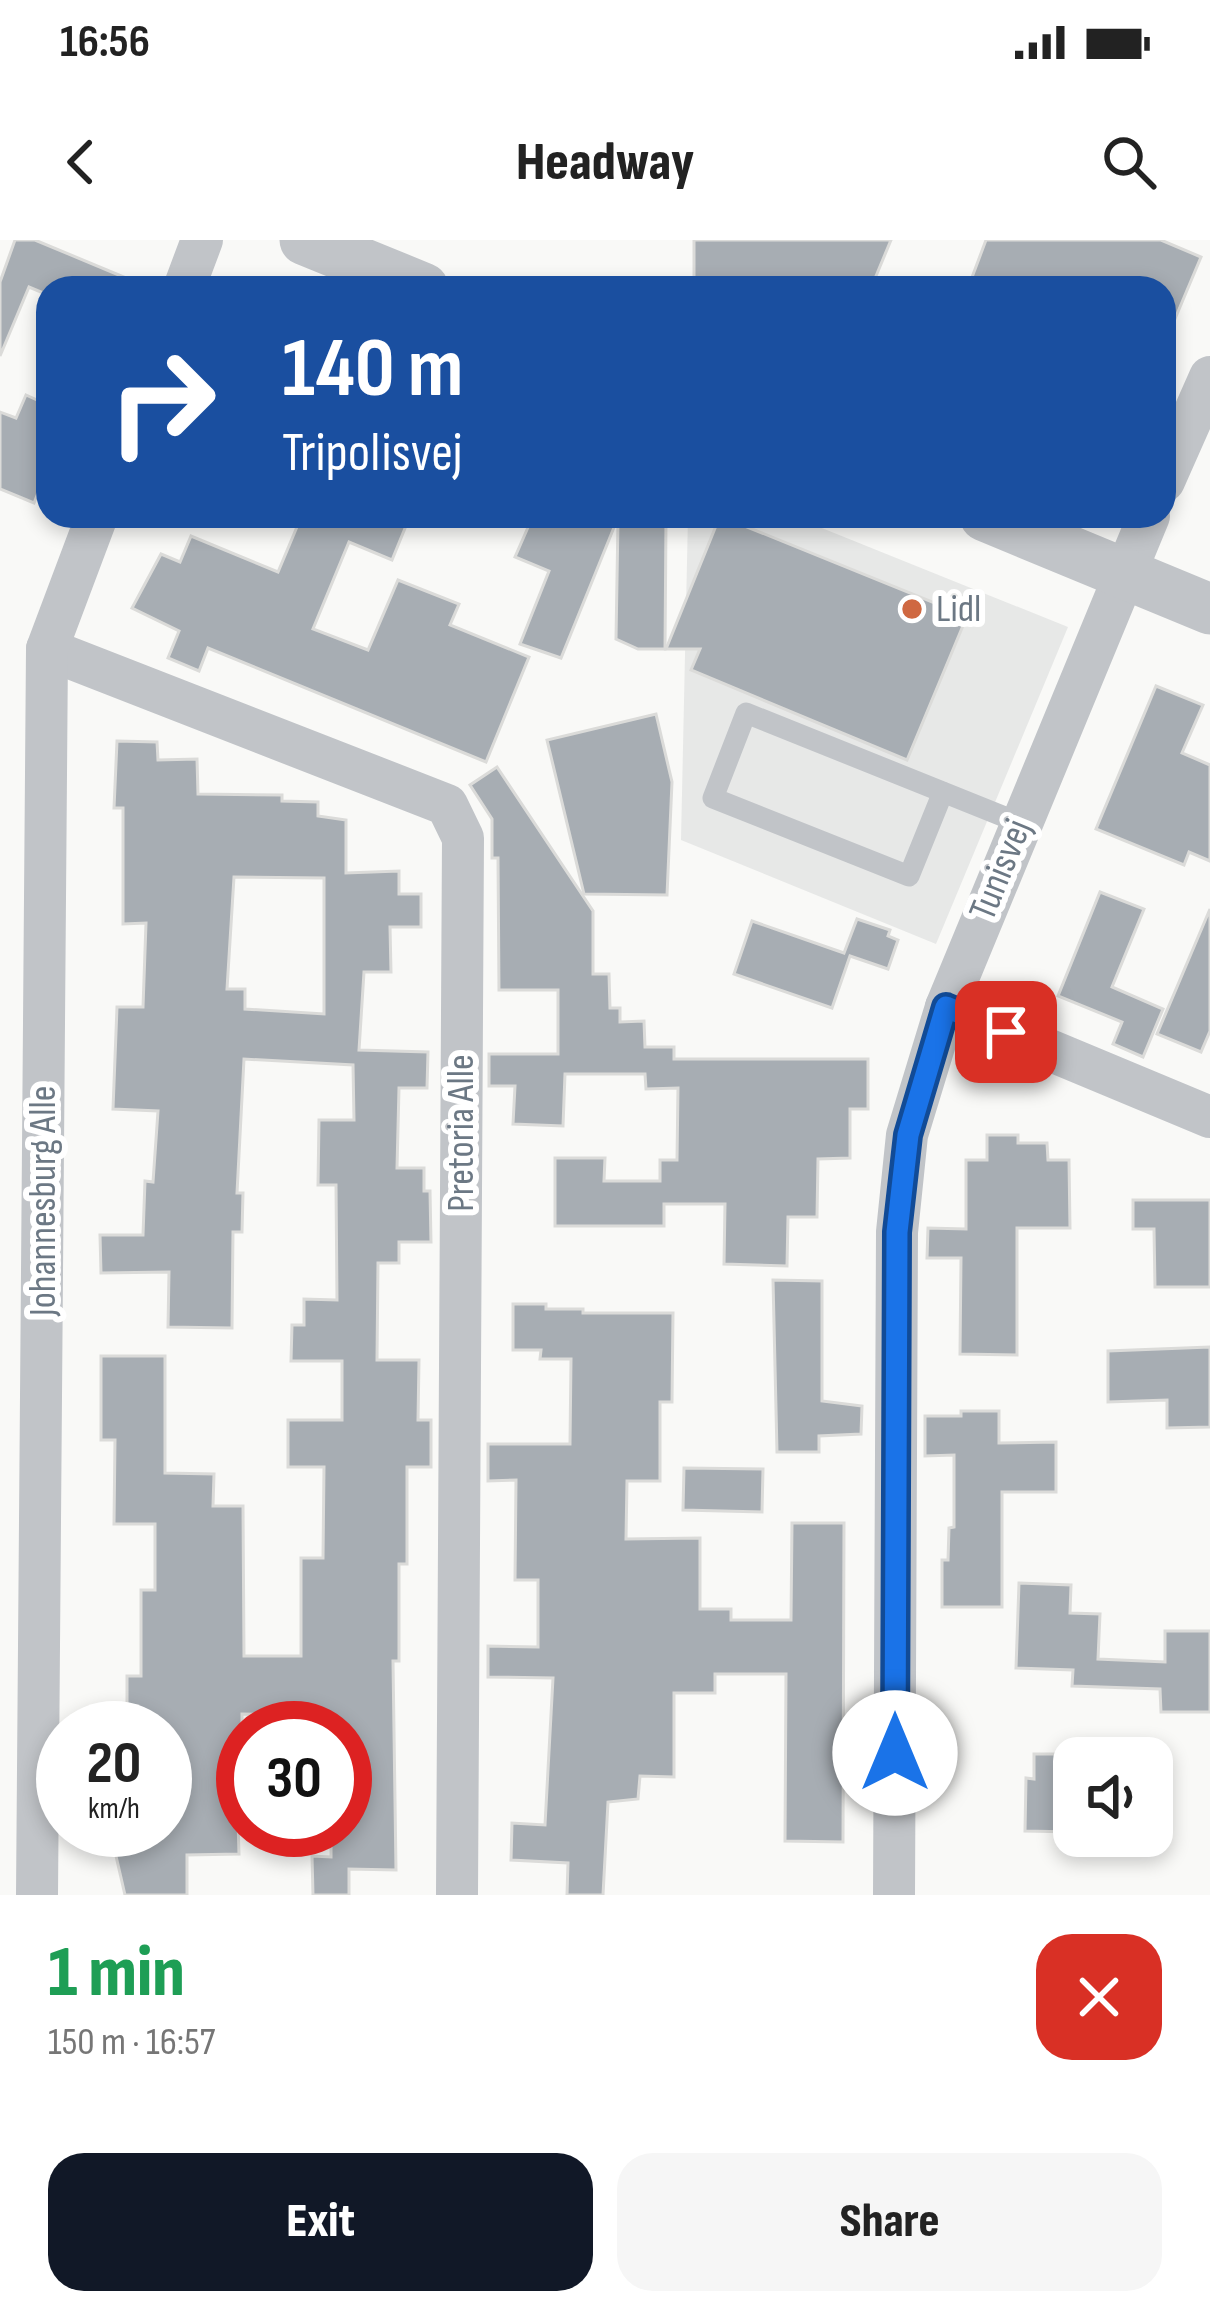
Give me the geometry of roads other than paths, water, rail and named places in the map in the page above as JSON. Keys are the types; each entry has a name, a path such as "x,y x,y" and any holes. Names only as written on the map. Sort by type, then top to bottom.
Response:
{"street":[{"path":"188,276 202,240"},
{"path":"305,240 394,276"},
{"path":"1176,454 1210,377"},
{"name":"Johannesburg Alle","path":"38,1895 47,649 92,528"},
{"path":"1015,528 1210,609"},
{"name":"Tunisvej","path":"894,1895 897,1232 908,1135 946,1007 1143,528"},
{"name":"Pretoria Alle","path":"47,649 447,806 463,838 457,1895"},
{"path":"946,1007 1210,1117"}],"lane":[{"path":"943,792 909,876 713,798 746,713 943,792 1021,824"}],"place":[{"name":"Lidl","path":"912,609"}]}
